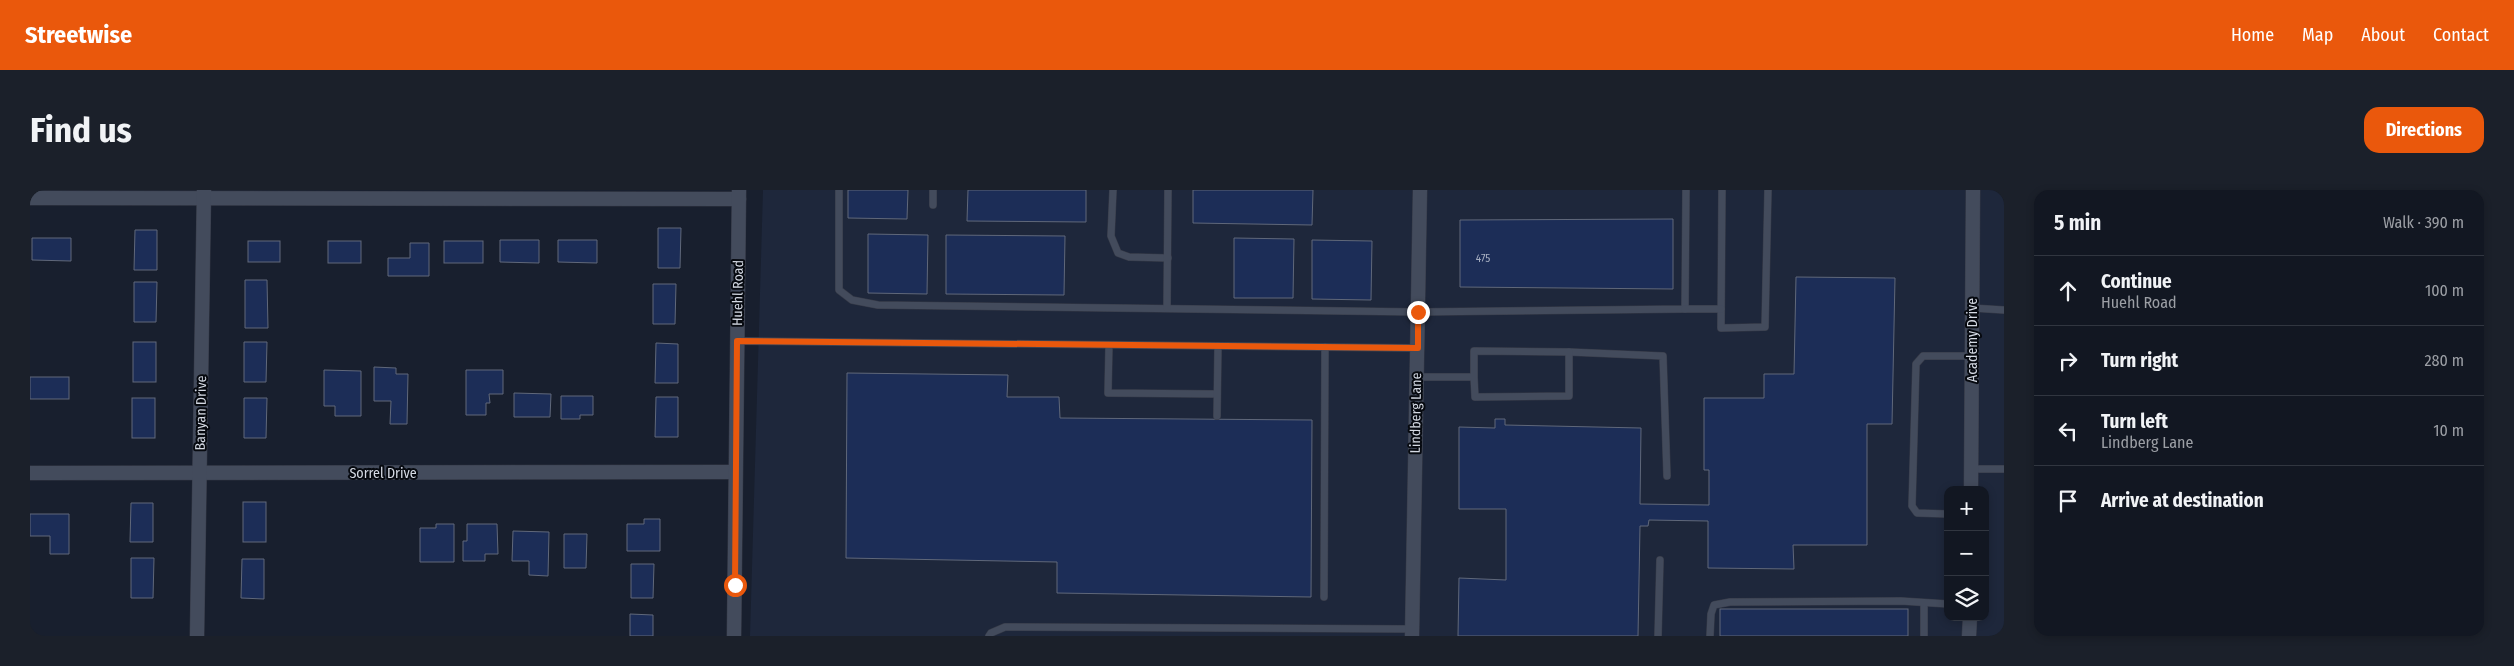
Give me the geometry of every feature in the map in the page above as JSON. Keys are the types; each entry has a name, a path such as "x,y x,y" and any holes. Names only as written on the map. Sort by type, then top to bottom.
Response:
{"street":[{"name":"Lindberg Lane","path":"1412,632 1420,190"},
{"name":"Academy Drive","path":"1971,486 1974,190"},
{"path":"30,198 204,194 739,194"},
{"name":"Banyan Drive","path":"197,636 204,194"},
{"name":"Huehl Road","path":"734,636 739,194"},
{"name":"Sorrel Drive","path":"30,473 735,472"},
{"path":"1970,621 1970,636"}],"lane":[{"path":"839,190 839,290 852,300 878,305 1418,312 1721,309"},
{"path":"933,190 933,205"},
{"path":"1113,190 1111,236 1118,253 1129,257 1168,258"},
{"path":"1167,308 1168,190"},
{"path":"1685,309 1686,190"},
{"path":"1722,190 1720,328 1765,327 1768,190"},
{"path":"1972,308 2004,310"},
{"path":"737,341 1418,348"},
{"path":"1109,345 1108,393 1217,394"},
{"path":"1217,416 1218,346"},
{"path":"1324,597 1325,347"},
{"path":"1569,352 1569,396 1475,397 1474,351 1569,352 1663,356 1667,476"},
{"path":"1944,514 1917,513 1912,506 1916,364 1923,356 1972,356"},
{"path":"1417,377 1474,377"},
{"path":"1971,469 2004,469"},
{"path":"1658,636 1660,560"},
{"path":"1710,636 1711,614 1714,605 1730,602 1901,601 1944,604"},
{"path":"1924,604 1924,636"},
{"path":"989,636 991,633 1005,627 1412,632"}],"shaded area":[{"path":"763,190 2004,190 2004,636 750,636"}],"building":[{"path":"848,190 908,190 907,219 848,218"},
{"path":"968,190 1086,190 1086,222 967,221"},
{"path":"1193,190 1313,190 1312,225 1193,223"},
{"path":"1673,219 1673,289 1460,287 1460,220"},
{"path":"658,228 681,228 680,268 658,268"},
{"path":"135,230 157,230 157,270 134,270"},
{"path":"868,234 928,235 927,294 868,293"},
{"path":"946,235 1065,236 1064,295 946,294"},
{"path":"32,238 71,238 71,261 32,260"},
{"path":"1234,238 1294,239 1293,298 1234,298"},
{"path":"500,240 539,240 539,263 500,262"},
{"path":"558,240 597,240 597,263 558,262"},
{"path":"1312,240 1372,241 1371,300 1312,299"},
{"path":"248,241 280,241 280,262 248,262"},
{"path":"328,241 361,241 361,263 328,263"},
{"path":"444,241 483,241 483,263 444,263"},
{"path":"410,243 429,243 429,276 388,276 388,258 410,258"},
{"path":"1796,277 1895,278 1892,424 1867,424 1867,545 1793,545 1794,569 1708,568 1708,521 1649,520 1648,526 1640,526 1638,636 1458,636 1459,578 1506,580 1506,509 1459,509 1459,427 1495,428 1495,419 1505,419 1505,425 1641,428 1640,504 1709,505 1709,470 1704,470 1704,398 1764,398 1764,374 1794,374"},
{"path":"245,280 267,280 268,328 245,328"},
{"path":"134,282 157,282 156,322 134,322"},
{"path":"653,284 676,284 675,324 653,324"},
{"path":"133,342 156,342 156,382 133,382"},
{"path":"244,342 267,342 266,382 244,382"},
{"path":"656,343 678,344 678,383 655,383"},
{"path":"374,367 396,368 396,374 408,374 407,424 390,424 391,401 374,401"},
{"path":"324,370 361,371 361,416 335,416 335,406 324,406"},
{"path":"466,370 503,370 503,394 489,394 490,403 486,403 486,415 466,415"},
{"path":"847,373 1008,375 1007,397 1059,397 1060,418 1312,420 1311,597 1057,593 1057,562 846,558"},
{"path":"30,377 69,377 69,399 30,399"},
{"path":"514,393 551,394 550,417 514,417"},
{"path":"561,396 593,396 593,415 580,415 580,419 561,419"},
{"path":"656,397 678,397 678,437 655,437"},
{"path":"132,398 155,398 155,438 132,438"},
{"path":"244,398 267,398 266,438 244,438"},
{"path":"243,502 266,502 266,542 243,542"},
{"path":"131,503 153,503 153,542 130,542"},
{"path":"30,514 69,514 69,554 50,554 50,536 30,536"},
{"path":"644,519 660,519 660,551 627,551 627,524 644,524"},
{"path":"436,524 454,524 454,562 420,562 420,528 436,528"},
{"path":"467,524 497,524 498,554 485,554 485,561 463,561 463,541 467,541"},
{"path":"513,531 549,532 548,576 529,575 529,561 512,561"},
{"path":"564,534 587,534 586,568 564,568"},
{"path":"131,558 154,558 153,598 131,598"},
{"path":"242,559 264,559 264,599 241,598"},
{"path":"631,564 654,564 653,598 631,598"},
{"path":"1720,609 1908,609 1908,636 1720,636"},
{"path":"630,614 653,615 653,636 630,636"}],"route":[{"path":"735,585 737,341 1418,348 1418,312"}]}
